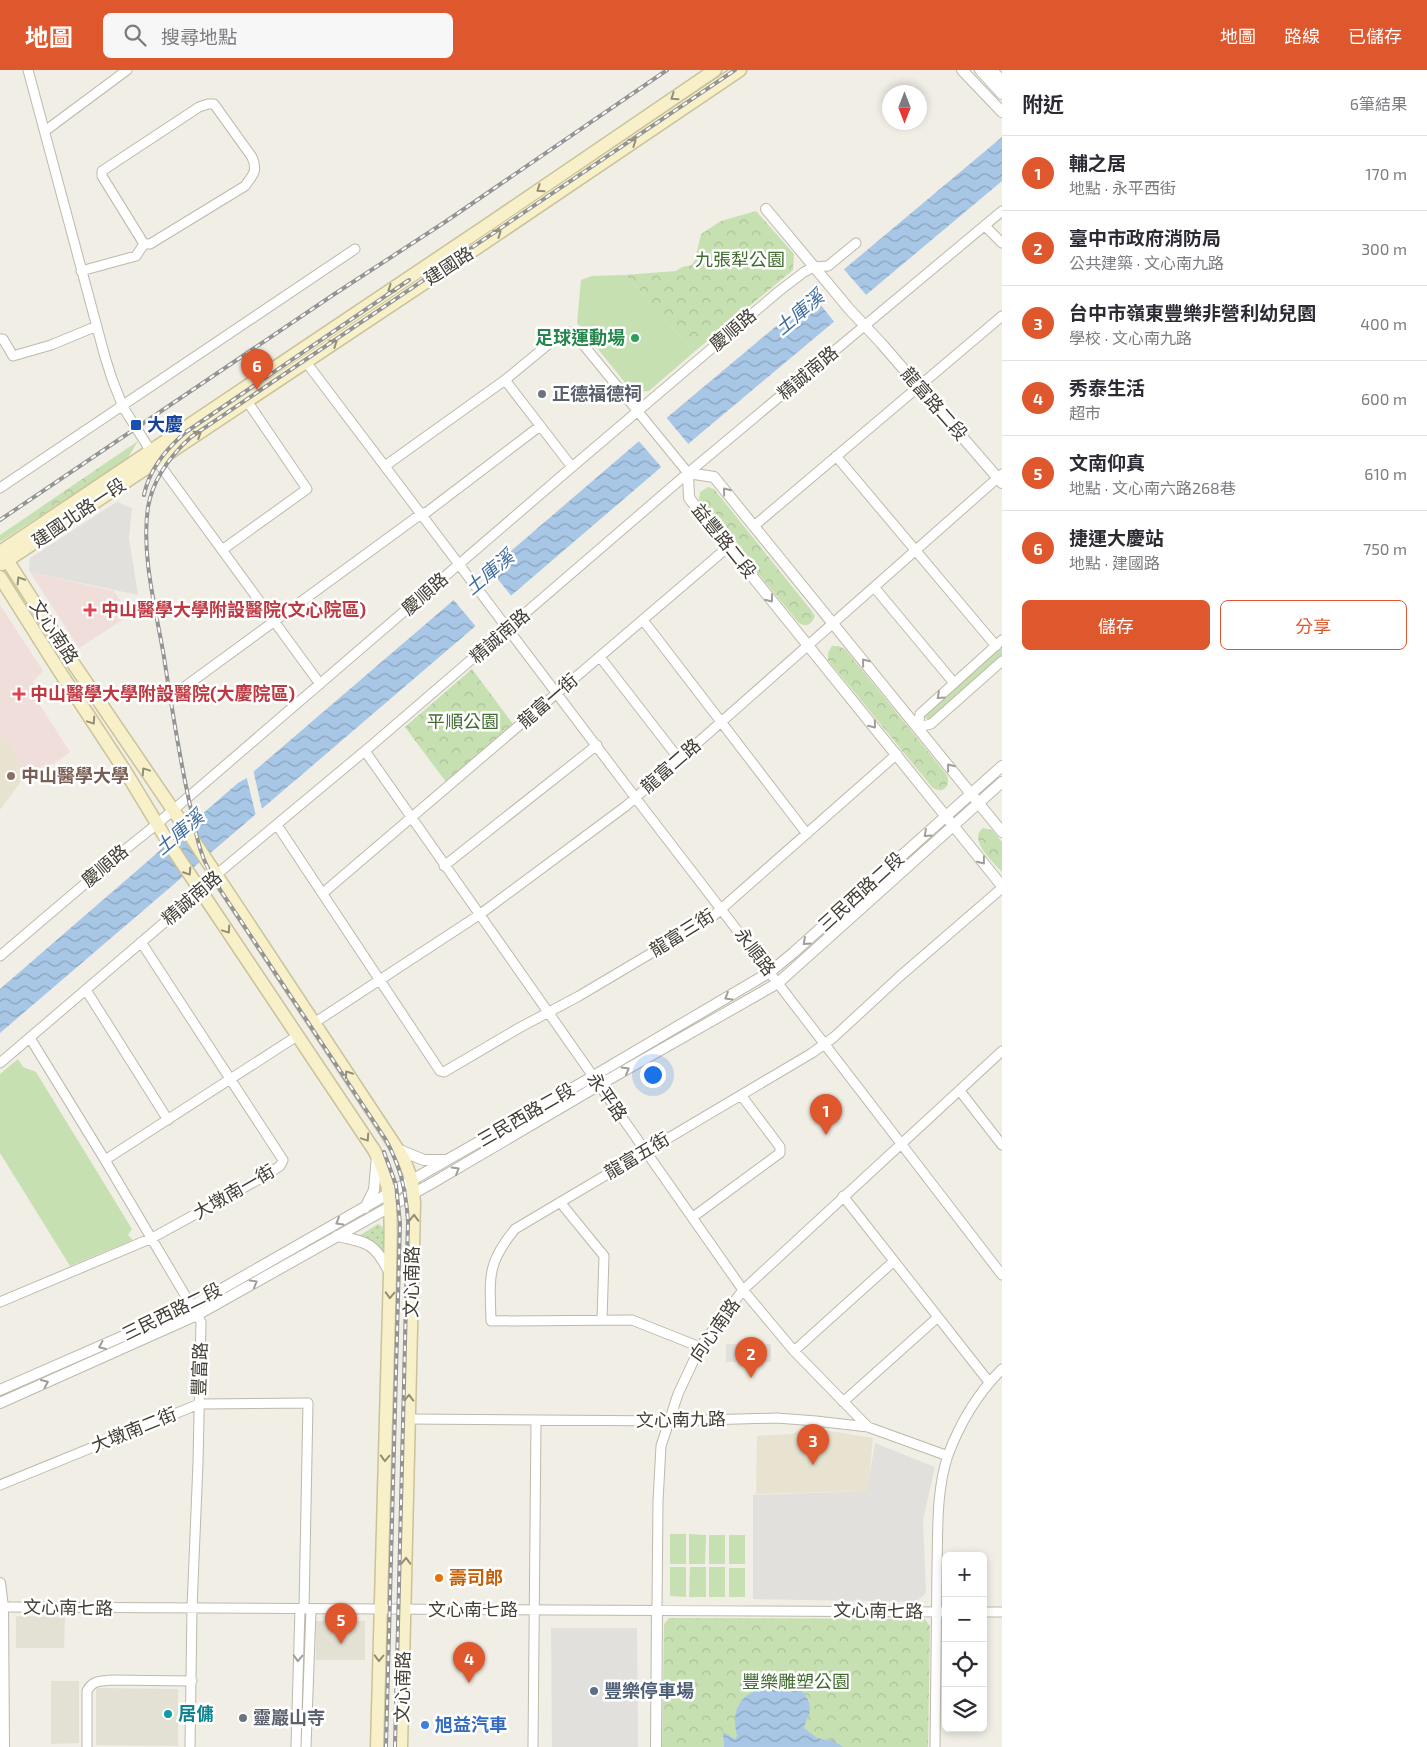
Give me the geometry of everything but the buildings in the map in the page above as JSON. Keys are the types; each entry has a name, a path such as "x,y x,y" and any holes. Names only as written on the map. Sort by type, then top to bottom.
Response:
{"main road":[{"name":"建國路","path":"154,456 715,70"},
{"name":"建國路","path":"154,456 247,402 740,70"},
{"name":"建國北路一段","path":"2,558 154,456"},
{"name":"文心南路","path":"2,558 216,875 404,1159 413,1188 401,1747"},
{"name":"文心南路","path":"0,577 200,890 377,1155 386,1177 390,1200 390,1273 377,1747"}],"street":[{"path":"28,70 81,271 112,380 123,407 154,456 320,684"},
{"path":"45,131 127,70"},
{"path":"962,70 1002,112"},
{"path":"968,70 1002,107"},
{"path":"980,70 1002,94"},
{"path":"992,70 1002,81"},
{"path":"214,104 252,158 255,165 255,173 245,186 150,244 144,244 102,176 102,170 198,107 214,104"},
{"name":"龍富路二段","path":"766,209 865,326 1001,478"},
{"name":"精誠南路","path":"0,1063 193,898 216,875 365,751 688,473 1002,211"},
{"path":"985,226 1002,243"},
{"name":"慶順路","path":"0,956 157,824 778,292 804,272 818,271 828,266 856,243"},
{"path":"81,271 136,256 144,244"},
{"path":"0,488 123,407 355,249"},
{"path":"754,526 1002,316"},
{"path":"0,339 3,339 13,356 51,345 97,326"},
{"path":"385,466 506,380 562,333 573,332 688,473"},
{"path":"306,362 459,564"},
{"path":"506,380 572,467"},
{"path":"222,550 307,489 247,402"},
{"path":"179,691 421,514 427,512 540,426"},
{"path":"836,456 999,643 920,714 918,727 931,724 1002,661"},
{"name":"益豐路二段","path":"1002,832 714,477 688,473 689,498 897,754 1002,887"},
{"name":"龍富二路","path":"314,1023 480,915 626,806 916,550 1001,478"},
{"name":"龍富一街","path":"323,893 728,547"},
{"name":"永順路","path":"459,564 644,809 1002,1275"},
{"path":"874,587 954,683"},
{"path":"643,620 807,834"},
{"path":"600,656 679,759"},
{"path":"444,866 596,745"},
{"name":"永平路","path":"365,751 743,1290 794,1351 868,1427"},
{"name":"龍富三街","path":"380,980 440,1071 444,1072 712,917 897,754"},
{"name":"三民西路二段","path":"413,1188 448,1160 770,972 1002,766"},
{"name":"三民西路二段","path":"0,1403 197,1315 337,1236 390,1200 599,1086 778,983 1002,782"},
{"path":"277,825 380,980"},
{"name":"龍富五街","path":"700,1348 632,1320 492,1321 491,1273 494,1261 500,1249 515,1229 812,1053 834,1037 1002,887"},
{"name":"大墩南一街","path":"0,1302 152,1238 280,1166 283,1160 141,942"},
{"path":"86,990 168,1120"},
{"path":"105,1160 297,1036"},
{"name":"豐富路","path":"30,1038 152,1238 192,1306 201,1326 192,1608 190,1747"},
{"name":"向心南路","path":"656,1747 658,1501 661,1455 678,1394 700,1348 743,1290 1002,1051"},
{"path":"960,1091 1002,1145"},
{"path":"693,1217 780,1153 780,1146 741,1095"},
{"path":"397,1149 424,1160 448,1160"},
{"path":"365,1208 374,1190 377,1155"},
{"path":"843,1196 989,1382"},
{"name":"三民西路二段","path":"0,1390 192,1306 365,1208 390,1200"},
{"path":"560,1202 604,1256 602,1320"},
{"path":"337,1236 362,1241 373,1247 382,1257 390,1273"},
{"path":"794,1351 894,1261"},
{"path":"843,1402 938,1317"},
{"path":"935,1747 941,1612 940,1500 948,1456 961,1426 989,1382 1002,1368"},
{"name":"大墩南二街","path":"0,1485 199,1404 308,1403 305,1609"},
{"name":"文心南九路","path":"409,1419 670,1421 777,1418 868,1427 948,1456"},
{"path":"534,1747 536,1421"},
{"path":"0,1583 4,1747"},
{"name":"文心南七路","path":"1,1607 941,1612"},
{"path":"296,1747 305,1609"},
{"path":"305,1609 306,1747"},
{"path":"987,1612 1002,1612"},
{"path":"86,1747 87,1692 90,1684 110,1680 192,1681"}],"shaded area":[{"path":"118,501 132,508 129,538 138,595 30,572 30,558"},
{"name":"中山醫學大學附設醫院(文心院區)","path":"30,572 114,591 130,615 79,648"},
{"name":"中山醫學大學附設醫院(大慶院區)","path":"0,605 43,671 33,681 41,707 70,752 53,764 20,773 11,740 0,742"},
{"name":"中山醫學大學","path":"11,739 23,779 0,810 0,742"},
{"path":"726,1344 771,1344 771,1362 726,1362"},
{"path":"805,1427 873,1438 868,1491 756,1494 757,1436 792,1434"},
{"path":"875,1443 935,1467 923,1520 926,1593 916,1602 753,1599 753,1495 867,1491"},
{"path":"16,1616 65,1617 64,1648 16,1648"},
{"path":"316,1621 365,1621 365,1660 316,1660"},
{"name":"豐樂停車場","path":"551,1628 637,1628 638,1747 552,1747"},
{"path":"51,1681 79,1681 79,1743 51,1744"},
{"path":"96,1688 178,1689 178,1746 96,1745"}],"green space":[{"name":"九張犁公園","path":"756,211 794,254 793,270 694,352 625,275 676,271 682,267 692,265 701,234 721,221"},
{"name":"足球運動場","path":"625,275 694,352 649,391 636,392 631,390 577,323 581,280 592,276"},
{"path":"138,441 127,459 0,542 0,535"},
{"path":"708,487 714,489 811,610 815,616 810,623 803,625 798,622 701,504 699,500 700,492"},
{"path":"1002,645 1002,658 931,720 927,720 924,715"},
{"path":"832,646 845,649 947,775 948,783 945,789 939,790 932,787 828,660 828,653"},
{"name":"平順公園","path":"472,669 513,724 446,782 405,727"},
{"path":"983,828 992,830 1002,842 1002,872 988,857 980,844 978,838"},
{"path":"18,1059 23,1067 36,1072 132,1229 128,1235 133,1240 70,1266 0,1153 0,1074"},
{"path":"378,1224 382,1226 384,1231 384,1250 382,1252 359,1236"},
{"path":"670,1534 686,1534 686,1564 670,1564"},
{"path":"689,1534 706,1535 705,1564 689,1564"},
{"path":"709,1535 725,1535 725,1564 709,1564"},
{"path":"729,1535 745,1535 745,1564 729,1564"},
{"path":"670,1567 686,1567 686,1597 670,1596"},
{"path":"690,1567 706,1567 706,1597 689,1597"},
{"path":"709,1567 725,1567 725,1597 709,1597"},
{"path":"729,1568 745,1568 745,1597 729,1597"},
{"name":"豐樂雕塑公園","path":"669,1618 925,1619 930,1626 928,1747 662,1747 664,1624"}],"water":[{"name":"土庫溪","path":"1002,137 1002,181 694,439 0,1033 0,989 645,436"},
{"path":"775,1682 793,1686 803,1692 809,1702 810,1709 804,1728 817,1738 834,1741 843,1747 724,1747 723,1732 735,1739 737,1736 736,1714 742,1700 756,1690"}],"pier":[{"path":"842,267 868,297 836,324 811,293"},
{"path":"665,416 690,446 663,469 637,439"},
{"path":"488,567 513,598 478,629 452,598"},
{"path":"253,769 263,810 256,816 246,775"}],"railway":[{"path":"0,520 333,295 445,222 667,70"},
{"path":"395,1747 408,1222 406,1200 399,1170 386,1140 221,891 204,859 197,839 184,775 150,582 146,544 146,525 150,497 158,478 169,460 191,437 735,70"},
{"path":"144,495 154,468 172,445 186,432 409,280"},
{"path":"384,1152 396,1185 400,1223 386,1747"}],"place":[{"name":"足球運動場","path":"635,338"},
{"name":"捷運大慶站","path":"257,390"},
{"name":"正德福德祠","path":"542,394"},
{"name":"大慶","path":"136,425"},
{"name":"中山醫學大學附設醫院(文心院區)","path":"90,610"},
{"name":"中山醫學大學附設醫院(大慶院區)","path":"19,694"},
{"name":"中山醫學大學","path":"11,776"},
{"name":"輔之居","path":"826,1135"},
{"name":"臺中市政府消防局","path":"751,1378"},
{"name":"台中市嶺東豐樂非營利幼兒園","path":"813,1465"},
{"name":"壽司郎","path":"439,1578"},
{"name":"文南仰真","path":"341,1644"},
{"name":"秀泰生活","path":"469,1683"},
{"name":"豐樂停車場","path":"594,1691"},
{"name":"居傭","path":"168,1714"},
{"name":"靈巖山寺","path":"243,1718"},
{"name":"旭益汽車","path":"425,1725"}]}
